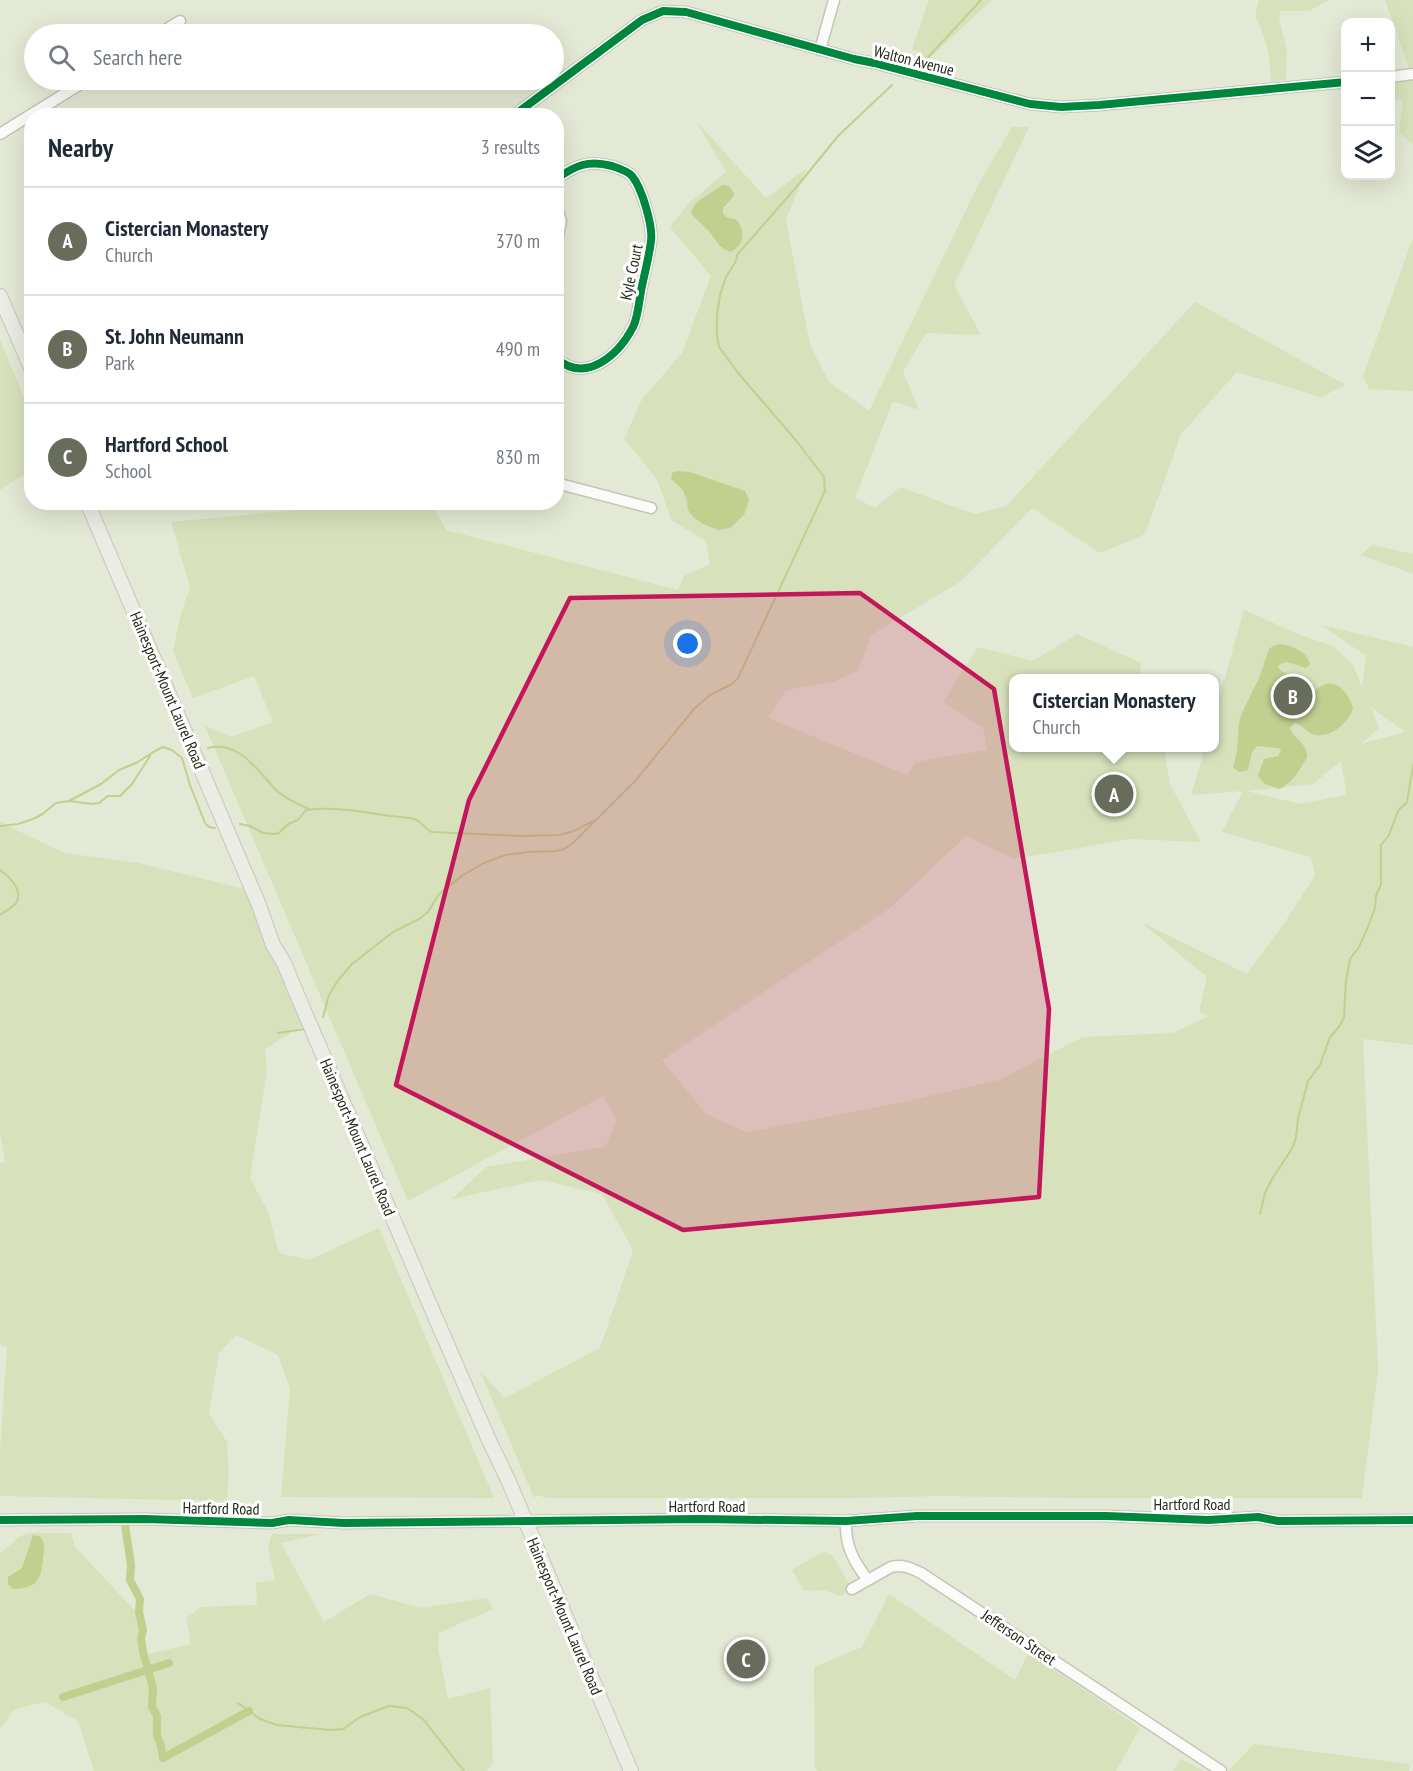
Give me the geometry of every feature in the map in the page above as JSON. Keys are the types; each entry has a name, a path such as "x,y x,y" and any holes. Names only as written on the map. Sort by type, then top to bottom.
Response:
{"main road":[{"path":"0,296 24,352"},
{"name":"Hainesport-Mount Laurel Road","path":"90,510 259,905 273,945 284,963 631,1771"}],"street":[{"path":"820,50 834,0"},
{"name":"Walton Avenue","path":"564,78 642,20 663,11 686,12 820,50 1022,103 1043,106 1099,105 1341,82"},
{"path":"175,24 180,21"},
{"path":"1395,76 1413,74"},
{"path":"42,108 71,90"},
{"name":"Walton Avenue","path":"524,108 548,90"},
{"path":"0,134 24,119"},
{"name":"Kyle Court","path":"564,174 590,162 617,168 631,174 644,198 652,239 634,326 613,355 592,367 578,369 564,363"},
{"path":"564,485 651,508"},
{"name":"Hartford Road","path":"0,1520 272,1522 289,1520 344,1523 735,1519 846,1521 917,1516 1106,1516 1208,1520 1258,1517 1278,1521 1413,1520"},
{"path":"846,1521 846,1536 850,1552 868,1580"},
{"name":"Jefferson Street","path":"852,1589 891,1567 908,1567 921,1573 1221,1771"}],"highlighted area":[{"path":"860,593 994,689 1049,1009 1039,1197 683,1230 396,1085 469,800 570,598"}],"shaded area":[{"path":"929,0 992,0 922,65 921,52 912,49"},
{"path":"1259,0 1329,0 1309,11 1281,11 1279,19 1287,51 1286,79 1271,82 1267,48 1255,16"},
{"path":"1385,0 1413,0 1413,71 1410,71 1395,28 1395,18 1391,18"},
{"path":"1413,80 1413,145 1399,132 1403,100 1395,99 1395,81"},
{"path":"696,121 766,198 807,168 786,220 810,345 829,382 869,411 978,185 1012,127 1029,127 954,285 981,335 926,333 903,372 919,410 893,401 855,498 875,508 900,487 974,514 1006,506 1195,302 1346,385 1321,397 1237,372 1181,434 1145,534 1100,553 1032,508 960,582 871,635 858,671 833,682 786,690 768,718 907,775 916,762 987,750 983,728 943,702 978,647 1033,661 1077,634 1141,663 1140,674 1009,674 1009,752 1165,752 1170,784 1201,842 1130,839 1014,859 966,836 890,908 662,1060 706,1114 747,1132 894,1104 999,1080 1083,1037 1173,1033 1209,1016 1199,1012 1207,977 1141,922 1247,974 1315,876 1311,857 1222,832 1243,791 1191,795 1204,752 1219,752 1219,699 1244,610 1300,635 1333,646 1353,665 1362,687 1366,656 1322,625 1413,647 1413,1045 1363,1039 1378,1370 1362,1498 941,1496 546,1498 537,1495 534,1498 480,1371 505,1398 600,1348 633,1250 602,1194 541,1180 452,1199 486,1167 605,1147 617,1121 603,1096 408,1201 205,726 231,737 273,722 254,676 193,698 173,651 181,613 190,587 171,522 294,510 435,510 446,530 678,590 684,576 710,564 706,541 671,520 657,479 624,439 642,399 682,353 711,276 670,227 687,205 726,172","holes":["1371,707 1405,732 1361,744 1379,728","1341,761 1347,795 1300,804 1247,791 1313,784"]},
{"path":"723,185 729,186 734,193 723,208 723,214 737,220 742,229 741,242 731,252 719,245 691,211 698,201"},
{"path":"1413,238 1413,391 1369,389 1363,376"},
{"path":"0,340 24,397 24,475 0,490"},
{"path":"690,472 745,491 749,500 744,515 730,528 718,530 703,524 688,510 683,490 671,479 672,473"},
{"path":"1372,545 1413,554 1413,574 1361,555"},
{"path":"1280,644 1298,650 1309,660 1310,664 1306,668 1287,662 1278,667 1297,680 1302,692 1309,693 1331,683 1340,687 1347,695 1353,709 1339,728 1328,734 1313,734 1295,723 1290,728 1305,748 1307,757 1292,780 1279,789 1265,784 1258,776 1264,759 1278,756 1281,751 1279,748 1257,746 1252,752 1248,770 1240,772 1233,768 1241,715 1259,678 1269,649"},
{"path":"0,822 64,853 139,863 244,889 307,1023 265,1049 267,1071 250,1178 268,1212 279,1253 309,1260 379,1228 494,1498 281,1497 290,1389 278,1355 236,1335 219,1353 209,1414 227,1442 229,1472 227,1501 0,1496 0,1452 7,1347 0,1345 0,1163 5,1162 0,1133"},
{"path":"29,1533 71,1533 75,1547 139,1615 148,1654 191,1644 186,1618 201,1607 257,1605 256,1583 275,1580 268,1547 272,1534 320,1534 281,1543 324,1622 370,1594 421,1608 487,1598 493,1609 439,1633 438,1648 448,1699 490,1688 493,1762 487,1771 94,1771 78,1721 45,1702 14,1709 0,1730 0,1554 20,1536"},
{"path":"33,1535 39,1536 44,1544 41,1572 33,1585 13,1589 8,1584 8,1577 22,1568"},
{"path":"826,1552 833,1556 852,1589 841,1596 823,1590 804,1591 792,1570"},
{"path":"889,1594 1015,1680 1029,1652 1140,1728 1116,1771 819,1771 815,1769 814,1667 862,1647"},
{"path":"1254,1744 1409,1764 1409,1771 1228,1771"},
{"path":"1181,1759 1204,1771 1173,1771"}],"waterway":[{"path":"920,66 981,0"},
{"path":"323,1017 329,995 352,964 393,932 428,912 439,894 463,875 486,862 506,855 556,851 573,843 636,780 694,709 710,695 732,684 738,678 825,491 824,477 719,347 717,315 720,295 737,255 838,136 892,85"},
{"path":"69,801 101,784 119,770 163,747 172,750 182,758 205,823 215,828"},
{"path":"208,748 219,747 238,753 255,766 280,793 309,809"},
{"path":"0,826 33,819 56,803 69,801 92,804 99,803 108,796 120,796 132,784 150,756"},
{"path":"1260,1214 1265,1193 1293,1147 1308,1081 1320,1065 1330,1037 1344,1017 1350,959 1359,947 1368,927 1381,884 1381,845 1389,835 1398,811 1407,802 1413,765"},
{"path":"240,824 263,833 275,834 298,820 306,810 326,809 411,818 419,821 432,832 521,836 559,835 574,831 593,821"},
{"path":"0,870 11,880 18,894 16,903 0,915"},
{"path":"278,1033 305,1029"},
{"path":"125,1525 131,1565 130,1580 140,1599 139,1612 143,1630 141,1639 153,1688 152,1707 157,1716 157,1736 163,1758 249,1711"},
{"path":"63,1697 169,1663"},
{"path":"238,1703 260,1719 277,1725 330,1730 343,1729 360,1717 389,1706 407,1708 423,1719 464,1771"}],"cycle path":[{"path":"564,78 642,20 663,11 686,12 854,59 1030,104 1061,107 1099,105 1341,82"},
{"path":"524,108 548,90"},
{"path":"564,174 576,167 589,164 604,164 628,173 636,182 643,198 651,234 637,314 627,337 610,356 600,363 579,368 564,364"},
{"path":"0,1520 145,1519 272,1523 289,1520 344,1523 700,1519 846,1521 917,1516 1106,1516 1208,1520 1258,1517 1278,1521 1413,1520"}],"place":[{"name":"St. John Neumann","path":"1293,696"},
{"name":"Cistercian Monastery","path":"1114,794"},
{"name":"Hartford School","path":"746,1659"}]}
